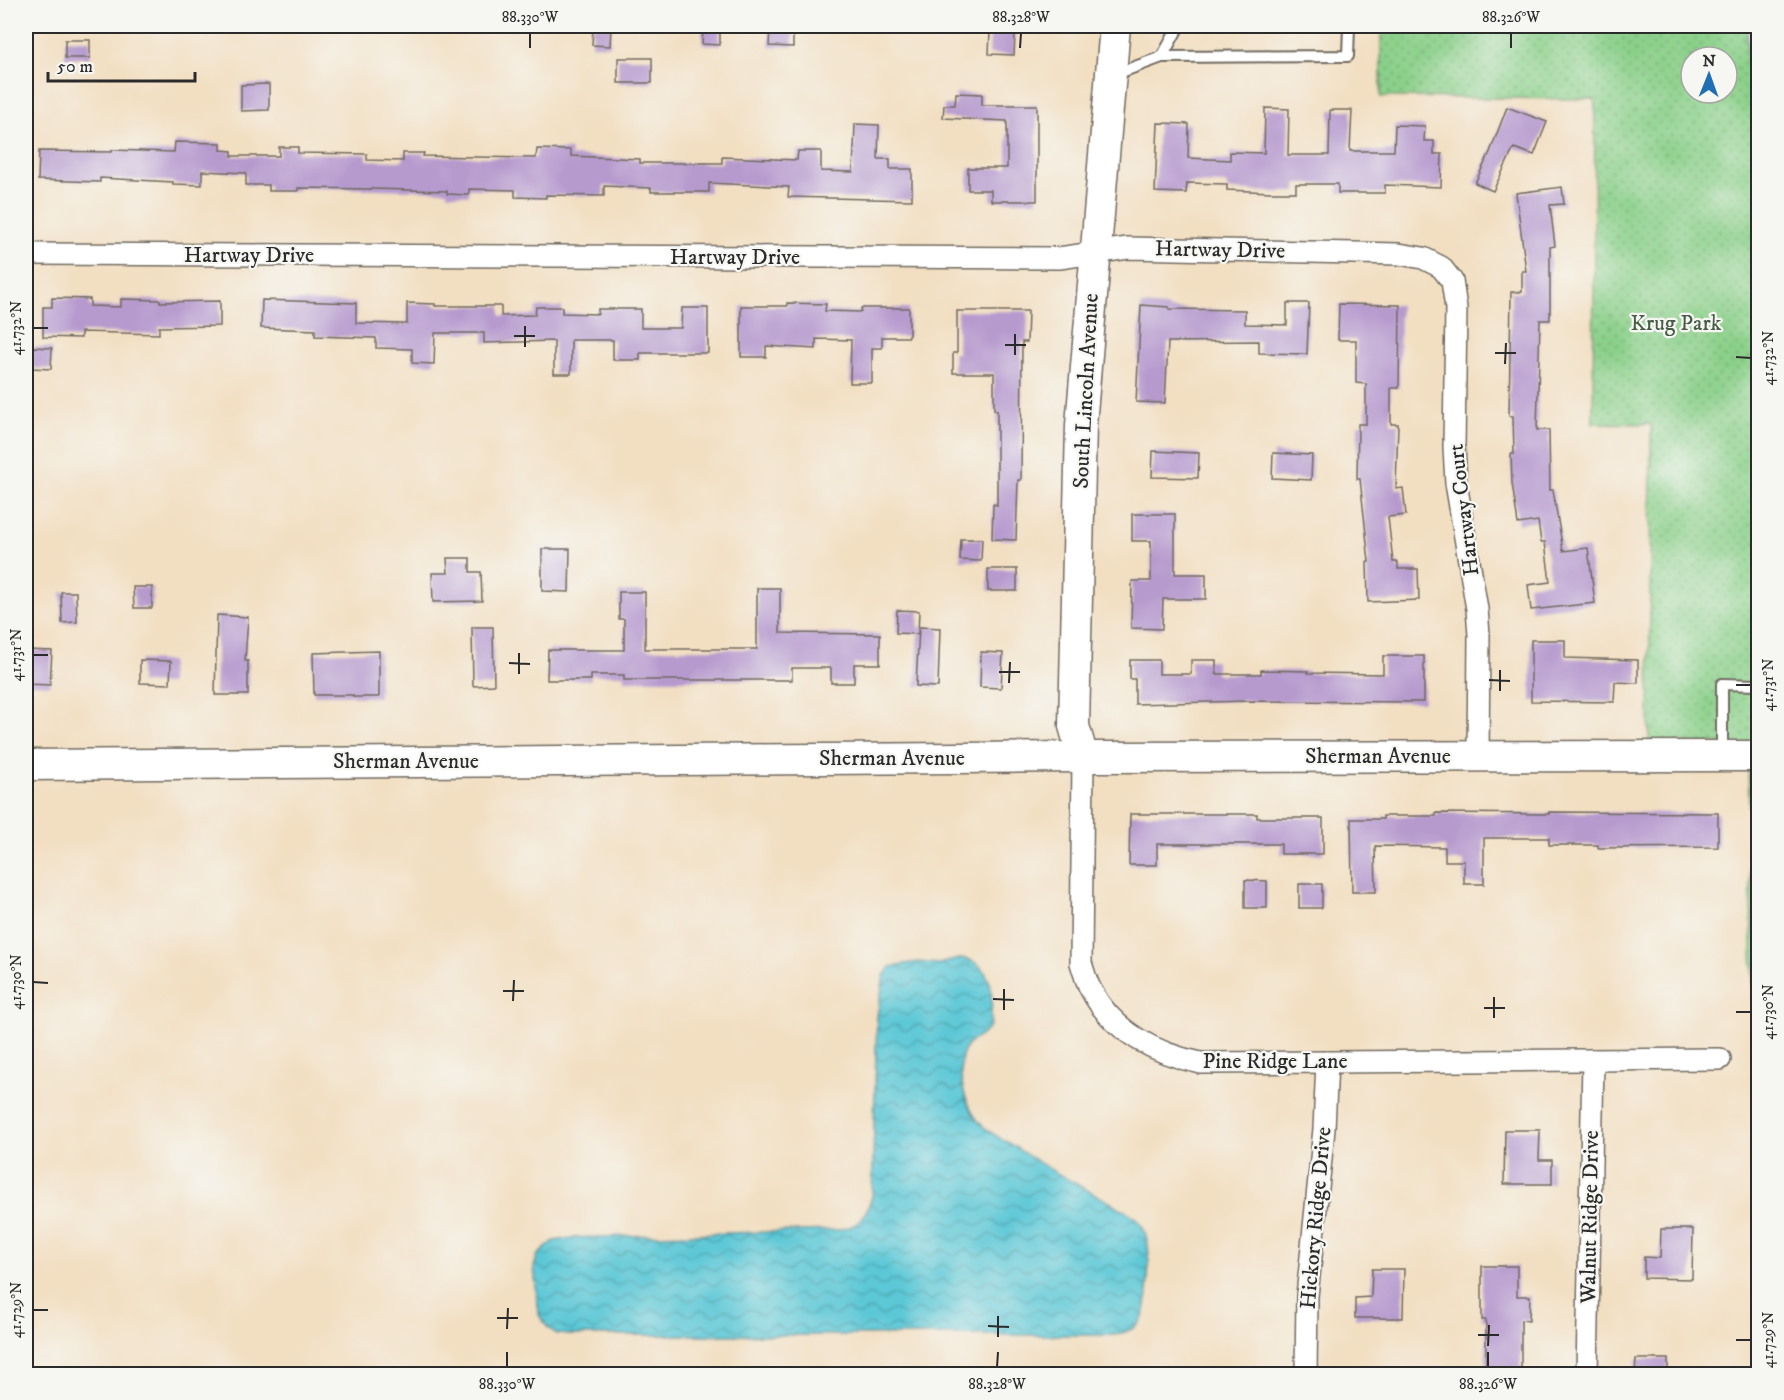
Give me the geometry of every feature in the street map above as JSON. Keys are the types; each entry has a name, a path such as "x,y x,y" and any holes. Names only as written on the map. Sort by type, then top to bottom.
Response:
{"street":[{"name":"South Lincoln Avenue","path":"1083,757 1074,726 1080,448 1115,26"},
{"name":"Hartway Drive","path":"26,254 1059,258 1128,248 1399,254 1423,258 1441,267"},
{"name":"Hartway Court","path":"1441,267 1452,281 1456,308 1454,447 1456,483 1478,627 1478,756"},
{"name":"Sherman Avenue","path":"26,765 1083,757 1758,756"},
{"name":"Pine Ridge Lane","path":"1083,757 1081,963 1091,990 1112,1019 1138,1040 1156,1050 1201,1063 1720,1059"},
{"name":"Walnut Ridge Drive","path":"1587,1374 1593,1060"},
{"name":"Hickory Ridge Drive","path":"1306,1374 1307,1296 1324,1129 1327,1062"}],"lane":[{"path":"1162,57 1178,32 1179,26"},
{"path":"1110,76 1162,57 1348,56 1349,26"},
{"path":"1722,756 1722,684 1758,685"}],"shaded area":[{"path":"1747,26 1758,26 1758,68 1747,68"}],"green space":[{"name":"Krug Park","path":"1381,26 1747,26 1747,68 1758,68 1758,744 1649,743 1651,424 1593,423 1595,99 1381,97"},
{"path":"1748,756 1758,756 1758,1211"}],"water":[{"path":"959,959 969,960 983,969 990,985 992,1003 990,1026 966,1047 962,1056 963,1089 972,1111 984,1127 995,1135 1121,1208 1139,1221 1148,1245 1149,1262 1145,1311 1136,1326 1115,1335 570,1335 557,1334 548,1328 539,1315 534,1267 537,1256 554,1241 571,1238 837,1230 857,1224 867,1211 872,1197 877,1016 884,976 890,967 918,962 939,964"}],"building":[{"path":"593,26 611,27 610,46 592,45"},
{"path":"703,26 720,26 720,45 702,44"},
{"path":"770,26 793,26 793,47 769,46"},
{"path":"990,32 1015,33 1014,55 989,54"},
{"path":"65,40 90,40 90,58 65,58"},
{"path":"618,58 652,58 652,83 618,83"},
{"path":"269,84 269,110 241,111 241,85"},
{"path":"956,93 982,94 982,105 1037,105 1037,201 991,201 991,190 968,190 968,168 1007,168 1007,121 943,118 944,105 955,105"},
{"path":"1507,107 1547,122 1534,155 1514,148 1493,191 1475,183"},
{"path":"1265,108 1289,109 1288,155 1329,155 1330,110 1352,110 1350,151 1394,151 1395,125 1425,126 1424,141 1434,141 1434,154 1442,154 1441,187 1385,185 1385,193 1338,193 1338,184 1296,184 1296,192 1271,192 1227,190 1227,184 1187,183 1186,193 1155,192 1158,123 1189,124 1188,158 1230,160 1230,152 1264,153"},
{"path":"855,124 879,125 878,159 890,159 890,169 912,169 912,200 788,197 789,187 709,183 709,192 651,192 651,188 604,186 604,196 546,195 546,198 515,197 515,190 469,189 469,195 447,194 447,191 373,189 298,188 298,191 269,191 269,185 246,185 246,173 202,171 202,185 100,178 100,182 38,180 39,151 174,152 175,142 221,143 221,150 232,151 232,156 279,156 279,147 298,147 298,153 367,154 367,160 403,161 403,153 424,153 423,156 536,158 537,149 571,150 571,156 640,159 640,163 722,163 722,157 797,160 798,151 821,151 821,171 853,172"},
{"path":"1562,187 1564,204 1550,205 1555,246 1550,247 1550,320 1540,320 1537,430 1549,430 1550,490 1553,490 1563,551 1588,548 1595,603 1531,610 1528,585 1550,582 1545,542 1541,542 1538,521 1518,524 1512,483 1513,416 1509,416 1511,292 1522,292 1522,271 1526,271 1516,193"},
{"path":"52,298 90,299 90,306 121,307 121,299 160,300 160,302 220,301 220,326 159,327 159,334 81,332 81,338 43,337 43,307 52,307"},
{"path":"262,300 356,303 356,323 407,324 407,303 435,304 435,306 501,306 501,316 535,315 536,307 562,307 562,313 598,314 598,309 641,309 641,328 681,328 682,308 708,308 708,353 640,353 640,360 613,360 613,340 571,340 571,374 554,374 554,341 484,343 484,333 435,333 434,364 412,363 412,349 376,348 376,338 315,336 315,330 261,328"},
{"path":"787,303 826,304 825,311 861,312 861,308 909,308 909,337 882,337 882,348 872,348 872,383 850,383 851,340 816,339 816,349 766,346 766,357 741,357 741,306 787,306"},
{"path":"1287,303 1309,303 1307,354 1259,353 1259,341 1168,342 1165,403 1136,402 1141,305 1169,307 1169,309 1245,310 1245,324 1287,325"},
{"path":"1339,304 1400,305 1399,388 1391,388 1391,424 1398,424 1396,489 1403,488 1406,515 1388,517 1393,562 1398,562 1398,569 1418,569 1419,600 1368,602 1367,562 1369,562 1360,479 1357,479 1358,424 1366,424 1366,384 1356,383 1356,340 1338,340"},
{"path":"957,311 1028,311 1027,342 1022,342 1021,480 1018,480 1016,540 992,539 993,504 997,505 997,410 994,410 994,373 953,373 953,353 957,353"},
{"path":"32,347 52,348 51,369 31,368"},
{"path":"1153,451 1199,453 1198,478 1152,477"},
{"path":"1273,453 1312,455 1311,480 1272,478"},
{"path":"1132,514 1175,514 1175,574 1206,574 1206,599 1163,599 1162,629 1131,628 1132,581 1151,581 1151,541 1132,541"},
{"path":"961,539 982,539 981,561 960,560"},
{"path":"542,549 570,549 569,592 542,591"},
{"path":"447,558 470,558 470,572 481,572 482,601 433,602 432,573 448,573"},
{"path":"988,569 1017,569 1017,591 988,591"},
{"path":"133,587 152,587 152,608 134,608"},
{"path":"757,588 780,588 780,633 880,634 880,664 854,664 854,683 831,683 831,668 792,668 792,680 624,680 624,675 591,675 591,680 547,680 548,650 624,650 624,619 619,619 619,592 645,592 645,649 757,649"},
{"path":"61,592 76,592 77,622 62,623"},
{"path":"897,610 919,611 918,634 896,633"},
{"path":"217,615 248,617 245,661 248,661 248,695 215,695"},
{"path":"472,627 493,627 494,685 473,686"},
{"path":"919,627 940,628 938,687 916,686"},
{"path":"1531,640 1565,640 1565,658 1638,660 1638,683 1615,682 1614,702 1531,701"},
{"path":"26,650 52,651 50,685 26,684"},
{"path":"379,651 379,697 314,695 313,653"},
{"path":"981,652 1003,653 1001,688 980,687"},
{"path":"1383,656 1424,656 1424,702 1247,701 1135,704 1135,679 1130,679 1130,660 1159,660 1159,674 1191,674 1191,660 1216,660 1216,674 1261,674 1261,670 1383,674"},
{"path":"140,660 171,661 170,684 140,683"},
{"path":"1549,812 1718,813 1718,847 1598,848 1598,845 1549,845 1549,838 1484,838 1484,884 1464,884 1464,861 1445,861 1445,847 1375,846 1376,892 1352,892 1351,819 1383,819 1383,816 1436,816 1436,813 1549,814"},
{"path":"1130,814 1257,814 1257,818 1323,818 1323,854 1281,854 1281,844 1157,844 1157,865 1129,865"},
{"path":"1245,880 1267,881 1267,908 1245,908"},
{"path":"1299,884 1322,884 1322,908 1299,908"},
{"path":"1505,1130 1540,1130 1539,1160 1552,1160 1552,1184 1504,1184"},
{"path":"1661,1229 1693,1229 1692,1279 1644,1278 1644,1257 1660,1258"},
{"path":"1482,1266 1517,1266 1517,1296 1530,1296 1529,1321 1521,1320 1521,1374 1486,1374 1486,1320 1482,1320"},
{"path":"1372,1269 1404,1269 1403,1318 1355,1318 1355,1298 1371,1297"},
{"path":"1636,1359 1668,1359 1668,1374 1635,1374"}]}
